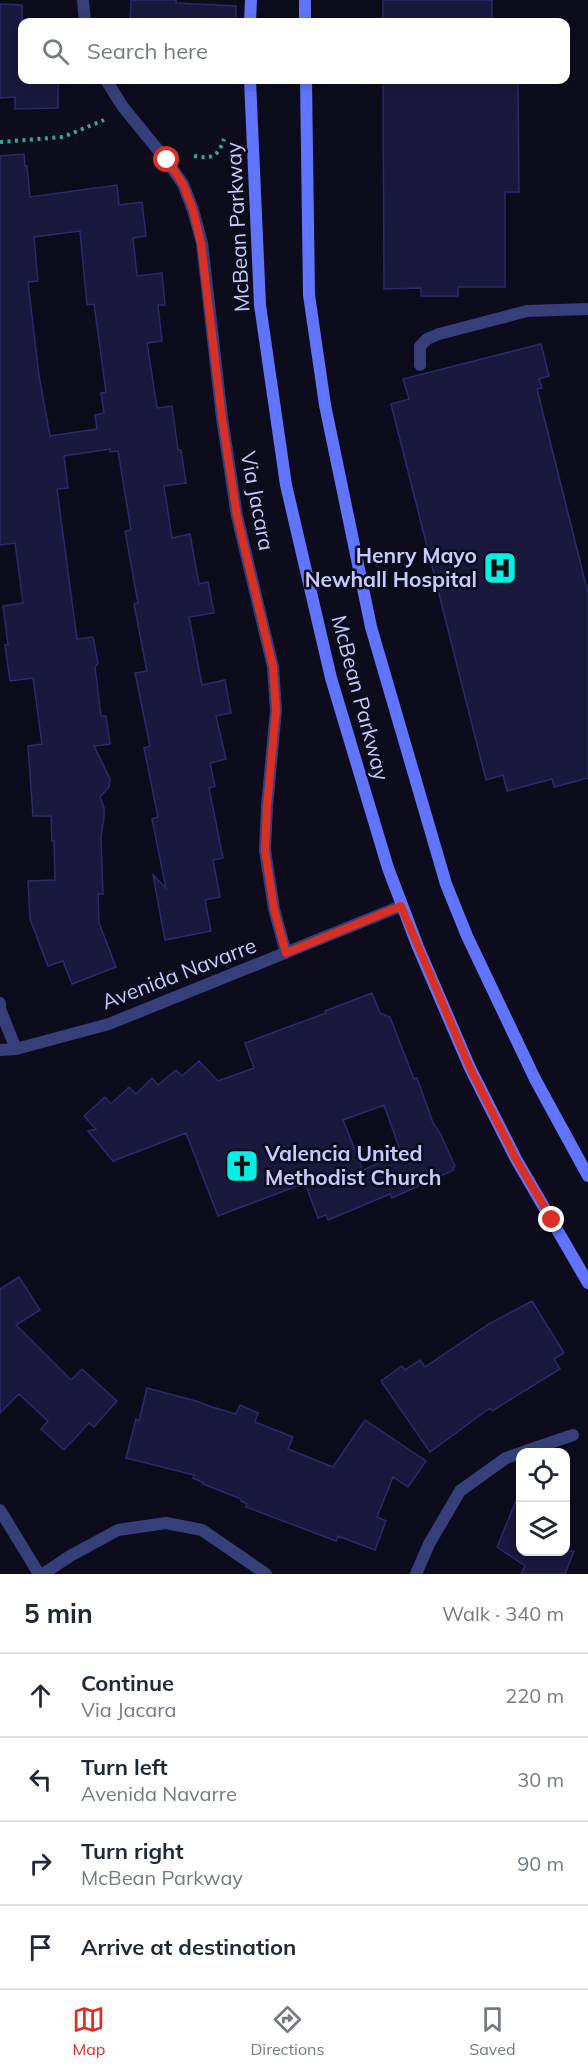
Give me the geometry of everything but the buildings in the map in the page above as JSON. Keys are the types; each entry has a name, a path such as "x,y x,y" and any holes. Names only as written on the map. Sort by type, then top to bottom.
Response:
{"main road":[{"path":"250,18 251,0"},
{"path":"305,0 305,18"},
{"name":"McBean Parkway","path":"250,84 260,305 286,485 331,678 401,906 470,1068 516,1159 588,1283"},
{"name":"McBean Parkway","path":"306,84 309,295 325,405 371,627 450,893 467,936 536,1079 588,1176"}],"street":[{"path":"83,0 85,18"},
{"name":"Via Jacara","path":"109,84 123,107 167,160 183,184 193,210 201,243 222,418 237,516 273,667 276,710 265,850 274,909 286,953"},
{"path":"420,365 420,346 427,339 439,334 527,311 588,309"},
{"name":"Avenida Navarre","path":"0,1050 16,1049 109,1024 401,906"},
{"path":"0,1003 0,1009 16,1049"},
{"path":"537,1448 573,1436"},
{"path":"416,1574 429,1544 460,1491 506,1458 516,1455"},
{"path":"0,1510 41,1574 118,1530 166,1523 202,1530 266,1574"}],"path":[{"path":"0,142 63,137 104,120"},
{"path":"194,156 207,158 214,156 220,150 224,139"}],"place":[{"name":"Henry Mayo Newhall Hospital","path":"500,568"},
{"name":"Valencia United Methodist Church","path":"242,1166"}],"route":[{"path":"167,160 183,184 193,210 201,243 222,418 237,516 273,667 276,710 265,850 274,909 286,953 401,906 470,1068 516,1159 552,1220"}]}
